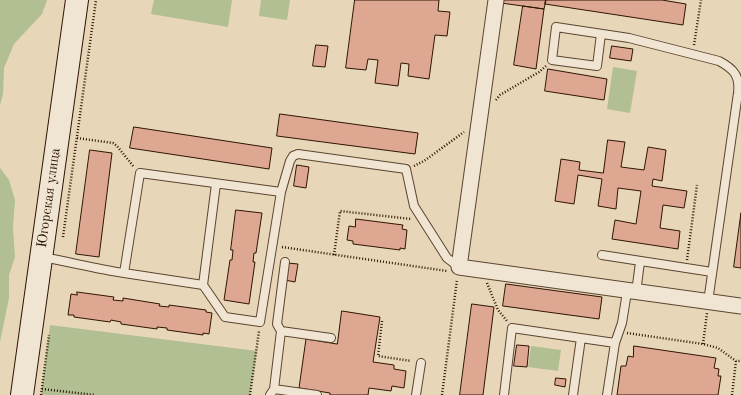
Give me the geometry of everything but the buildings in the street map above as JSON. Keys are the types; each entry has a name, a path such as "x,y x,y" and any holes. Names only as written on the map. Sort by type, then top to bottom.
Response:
{"street":[{"name":"Югорская улица","path":"32,392 50,259 77,0"},
{"path":"496,0 472,128 459,270 741,306"}],"lane":[{"path":"601,34 597,66 552,60 556,27 629,38 719,61 733,70 737,77 739,93 708,302"},
{"path":"216,184 203,285 225,317 260,322 281,192 290,161 293,156 298,154 406,169 414,206 447,258 459,270"},
{"path":"124,273 140,173 281,192"},
{"path":"602,255 712,272"},
{"path":"50,259 96,269 203,285"},
{"path":"285,262 277,324 281,331 272,392 317,395"},
{"path":"606,395 615,343 632,292 640,262"},
{"path":"504,395 512,328 615,343"},
{"path":"281,331 331,338"},
{"path":"573,395 581,338"},
{"path":"416,395 421,363"}],"path":[{"path":"50,259 77,138 96,0"},
{"path":"692,54 701,0"},
{"path":"496,101 500,94 539,72 552,60"},
{"path":"406,169 424,161 472,128"},
{"path":"77,138 113,143 140,173"},
{"path":"686,268 697,185"},
{"path":"334,255 340,211 424,221"},
{"path":"272,245 334,255 459,270 442,395"},
{"path":"486,281 498,310 512,328"},
{"path":"703,344 708,302"},
{"path":"382,321 378,356 421,363"},
{"path":"250,395 260,322"},
{"path":"619,332 703,344 718,348 736,361 741,361"},
{"path":"32,392 49,333"},
{"path":"732,395 736,361"},
{"path":"32,392 42,395"},
{"path":"32,392 95,395"}],"green space":[{"path":"0,0 47,0 42,14 14,44 4,68 3,94 0,105"},
{"path":"154,0 232,0 228,27 151,14"},
{"path":"261,0 290,0 287,20 259,16"},
{"path":"613,67 637,71 630,113 607,109"},
{"path":"0,168 9,180 15,200 13,227 15,257 9,275 9,298 0,342"},
{"path":"50,325 257,351 250,395 41,395"},
{"path":"531,346 561,350 558,371 528,367"}]}
